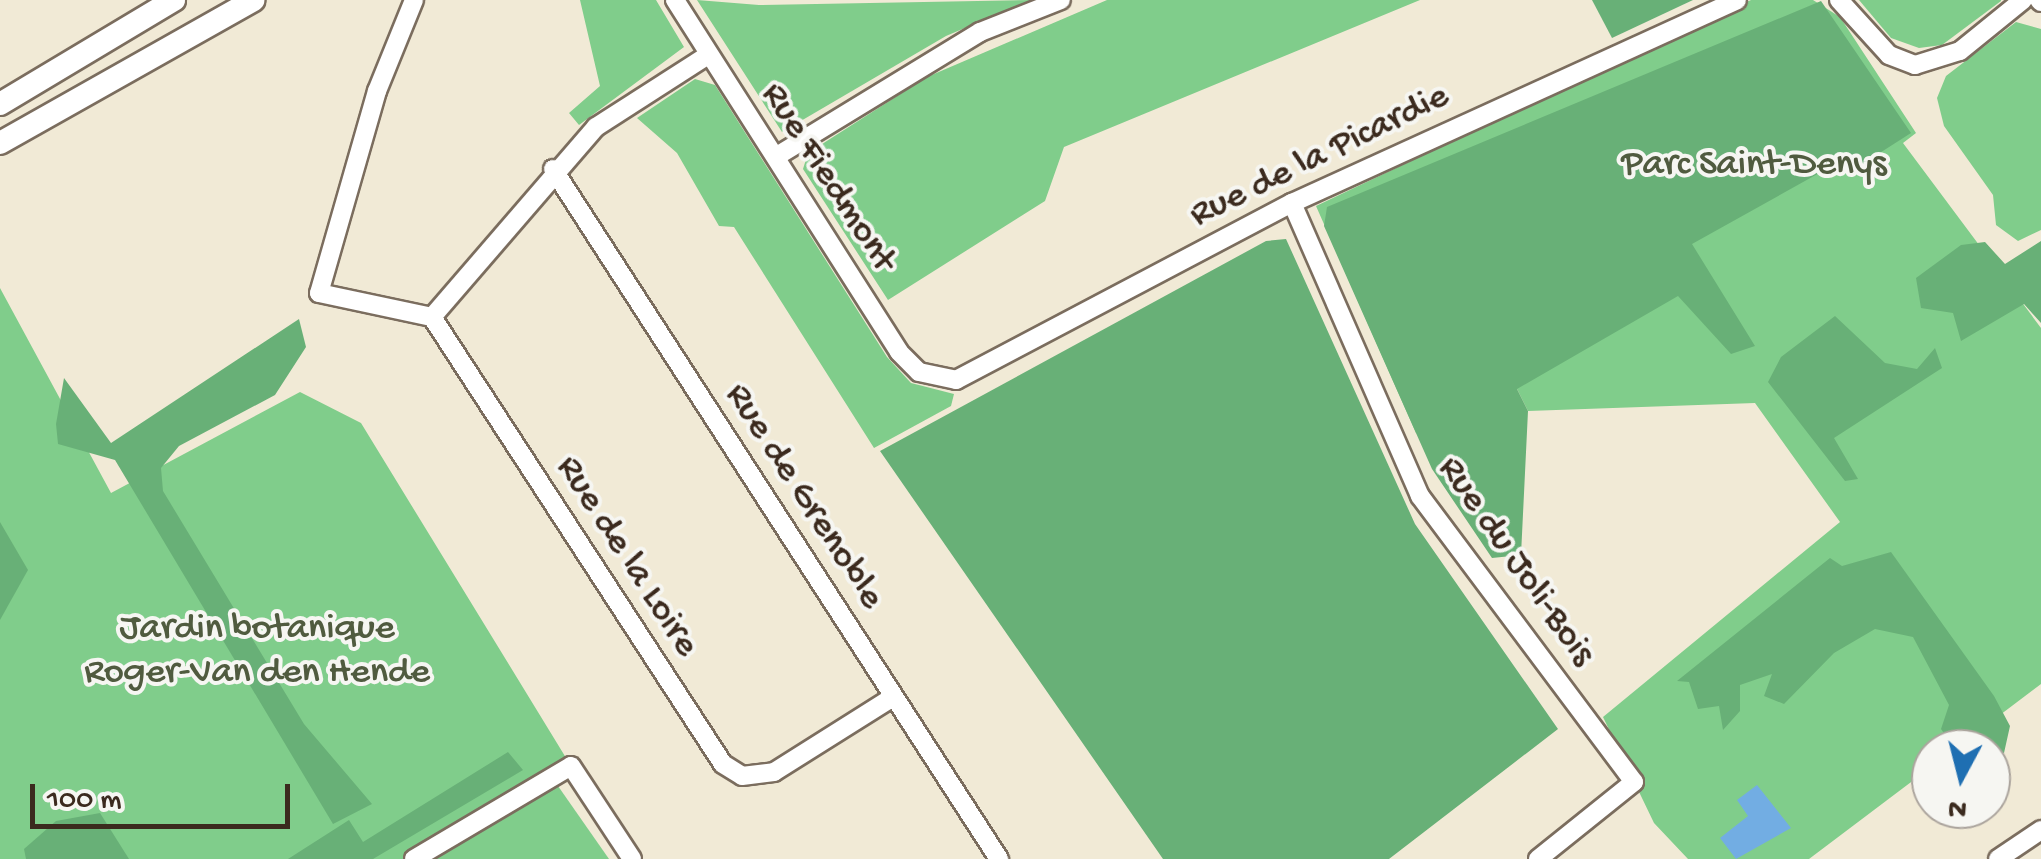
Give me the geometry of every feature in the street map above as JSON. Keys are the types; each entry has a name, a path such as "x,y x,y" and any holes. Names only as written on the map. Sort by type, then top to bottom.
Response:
{"main road":[{"path":"0,104 174,0"},
{"path":"0,143 254,0"}],"street":[{"path":"414,0 377,91 318,292 432,317 553,169 596,127 708,55"},
{"name":"Rue Fiedmont","path":"675,0 899,352 937,379"},
{"path":"777,156 980,32 1061,0"},
{"name":"Rue de la Picardie","path":"937,379 974,375 1292,202 1738,0"},
{"path":"1838,0 1889,55 1915,66 1960,50 2024,0"},
{"name":"Rue de Grenoble","path":"553,169 999,859"},
{"name":"Rue du Joli-Bois","path":"1292,202 1420,496 1634,782 1539,859"},
{"name":"Rue de la Loire","path":"432,317 722,764 742,776 774,772 893,698"},
{"path":"414,859 571,766 632,859"},
{"path":"1998,859 2041,830"}],"green space":[{"path":"580,0 656,0 684,47 579,125 569,113 600,86"},
{"path":"697,0 759,5 1031,0 946,36 782,132"},
{"path":"1107,0 1420,0 1064,147 1045,201 888,300 803,169 808,153 927,77"},
{"path":"1592,0 1693,0 1612,38"},
{"name":"Parc Saint-Denys","path":"1751,0 1813,0 1840,17 1916,133 1903,143 2041,328 2041,684 1981,729 1911,729 1911,782 1809,859 1688,859 1654,823 1603,717 1840,522 1755,403 1528,411 1517,389 1416,433 1316,206"},
{"path":"1859,0 2001,1 1942,45 1919,48 1891,38"},
{"path":"1821,1 1911,133 1864,163 1839,162 1692,244 1755,346 1731,354 1678,296 1517,389 1528,411 1521,555 1492,558 1432,469 1324,226 1327,207"},
{"path":"2016,22 2041,29 2041,230 2018,241 1996,225 1993,195 1944,126 1937,98 1946,76"},
{"path":"695,79 715,85 887,357 911,383 954,394 951,406 874,448 734,227 719,226 677,153 637,118"},
{"path":"1286,239 1415,524 1558,729 1389,859 1163,859 880,451 1266,241"},
{"path":"2041,241 2041,323 2024,304 1961,341 1953,313 1921,308 1916,278 1961,245 1985,242 2005,264"},
{"name":"Jardin botanique Roger-Van den Hende","path":"0,288 111,493 300,392 361,423 571,766 414,859 0,859"},
{"path":"1835,316 1885,363 1917,369 1935,348 1942,368 1834,438 1858,479 1845,481 1768,382 1781,357"},
{"path":"299,319 306,347 275,395 179,446 161,468 163,491 304,724 372,804 333,824 115,460 58,444 56,424 64,378 111,443"},
{"path":"0,522 28,570 0,620"},
{"path":"1891,552 1994,696 2009,729 1941,729 1949,705 1913,637 1875,629 1834,653 1784,704 1764,696 1772,674 1740,685 1740,711 1723,730 1719,706 1698,709 1689,682 1677,681 1830,558 1842,566"},
{"path":"508,752 523,770 373,859 288,859 349,820 363,842"},
{"path":"558,786 609,859 434,859"},
{"path":"100,813 129,859 26,859 24,849 56,821"}],"water":[{"path":"1757,785 1791,828 1736,859 1720,838 1748,816 1737,800"}]}
